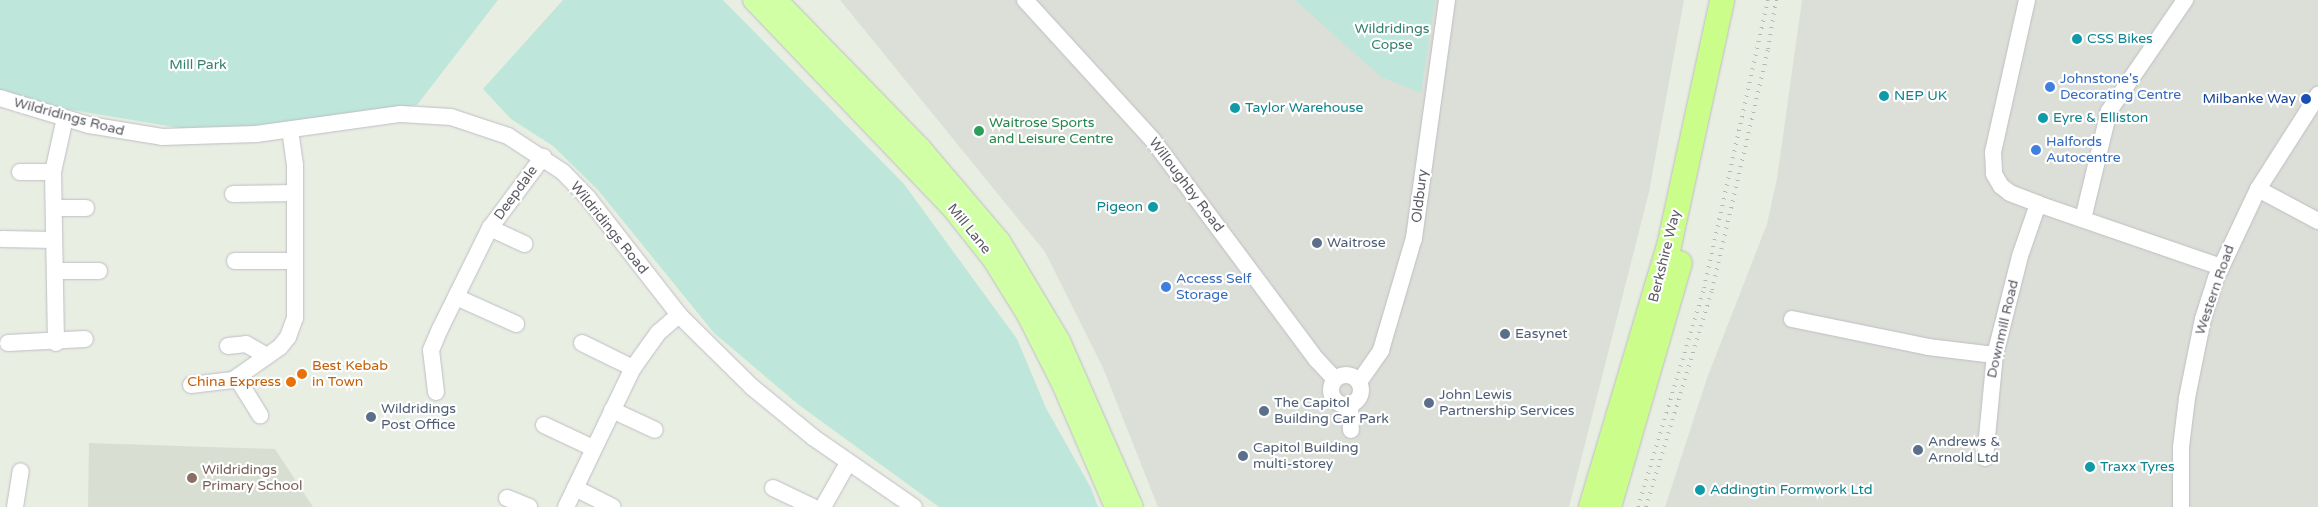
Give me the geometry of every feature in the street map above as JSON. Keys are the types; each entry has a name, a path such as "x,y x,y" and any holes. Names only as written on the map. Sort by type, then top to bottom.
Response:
{"highway":[{"name":"Berkshire Way","path":"1591,507 1668,246 1722,0"},
{"name":"Berkshire Way","path":"1609,507 1676,283 1716,111 1738,0"}],"main road":[{"name":"Mill Lane","path":"753,0 951,206 993,260 1027,315 1062,384 1115,507"},
{"name":"Mill Lane","path":"777,0 950,180 1016,264 1064,349 1133,507"},
{"path":"788,0 812,36"}],"street":[{"name":"Willoughby Road","path":"1026,0 1152,140 1317,360 1335,379"},
{"name":"Oldbury","path":"1359,382 1381,350 1414,238 1447,0"},
{"path":"2026,0 1992,165 1997,180 2010,193 2038,204 2221,267"},
{"path":"2084,219 2109,111 2185,0"},
{"name":"Western Road","path":"2181,507 2181,447 2186,398 2203,319 2221,267 2258,189 2318,95"},
{"name":"Wildridings Road","path":"0,98 65,118 124,132 162,137 224,137 290,130 401,114 444,117 495,130 543,157 588,198 679,316 752,387 848,463 914,507"},
{"path":"56,343 53,172 65,118"},
{"path":"191,385 222,383 237,378 267,356 288,337 294,318 295,261 295,193 290,130"},
{"name":"Deepdale","path":"436,392 431,350 490,228 543,157"},
{"path":"20,172 53,172"},
{"path":"2258,189 2318,221"},
{"path":"233,194 295,193"},
{"name":"Downmill Road","path":"1985,458 1995,355 2020,256 2038,204"},
{"path":"55,208 86,208"},
{"name":"Deepdale","path":"490,228 525,244"},
{"path":"2,239 54,240"},
{"path":"235,262 295,261"},
{"path":"56,271 99,271"},
{"path":"456,297 516,324"},
{"path":"566,507 633,368 658,334 679,316"},
{"path":"1792,319 1928,347 1995,355"},
{"path":"8,343 56,343 86,339"},
{"path":"228,346 246,344 267,356"},
{"path":"582,344 633,368"},
{"path":"1348,375 1359,382 1360,396 1350,404 1340,404 1333,398 1331,388 1335,379 1348,375"},
{"path":"237,378 260,415"},
{"path":"1350,404 1351,430"},
{"path":"612,410 655,430"},
{"path":"544,425 593,448"},
{"path":"823,507 848,463"},
{"path":"15,507 21,471"},
{"path":"574,488 613,507"},
{"path":"773,488 813,507"},
{"path":"507,498 529,507"}],"shaded area":[{"path":"840,0 1684,0 1649,192 1569,507 1158,507 1103,368 1045,252"},
{"path":"1802,0 2318,0 2318,507 1665,507 1707,378 1767,224 1777,178"},
{"name":"Wildridings Primary School","path":"89,443 275,449 313,507 88,507"}],"green space":[{"name":"Mill Park","path":"0,0 498,0 417,105 286,124 192,130 66,109 0,91"},
{"path":"563,0 723,0 904,184 1017,339 1046,408 1091,488 1098,507 939,507 799,405 714,333 598,190 553,146 511,119 483,89"},
{"name":"Wildridings Copse","path":"1295,0 1435,0 1421,93 1381,77"}],"railway":[{"path":"1638,507 1704,288 1768,0"},
{"path":"1646,507 1712,290 1768,49 1776,0"}],"place":[{"name":"CSS Bikes","path":"2077,39"},
{"name":"Johnstone's Decorating Centre","path":"2050,87"},
{"name":"NEP UK","path":"1884,96"},
{"name":"Milbanke Way","path":"2306,99"},
{"name":"Taylor Warehouse","path":"1235,108"},
{"name":"Eyre & Elliston","path":"2043,118"},
{"name":"Waitrose Sports and Leisure Centre","path":"979,131"},
{"name":"Halfords Autocentre","path":"2036,150"},
{"name":"Pigeon","path":"1153,207"},
{"name":"Waitrose","path":"1317,243"},
{"name":"Access Self Storage","path":"1166,287"},
{"name":"Easynet","path":"1505,334"},
{"name":"Best Kebab in Town","path":"302,374"},
{"name":"China Express","path":"291,382"},
{"name":"John Lewis Partnership Services","path":"1429,403"},
{"name":"The Capitol Building Car Park","path":"1264,411"},
{"name":"Wildridings Post Office","path":"371,417"},
{"name":"Andrews & Arnold Ltd","path":"1918,450"},
{"name":"Capitol Building multi-storey","path":"1243,456"},
{"name":"Traxx Tyres","path":"2090,467"},
{"name":"Wildridings Primary School","path":"192,478"},
{"name":"Addingtin Formwork Ltd","path":"1700,490"}]}
